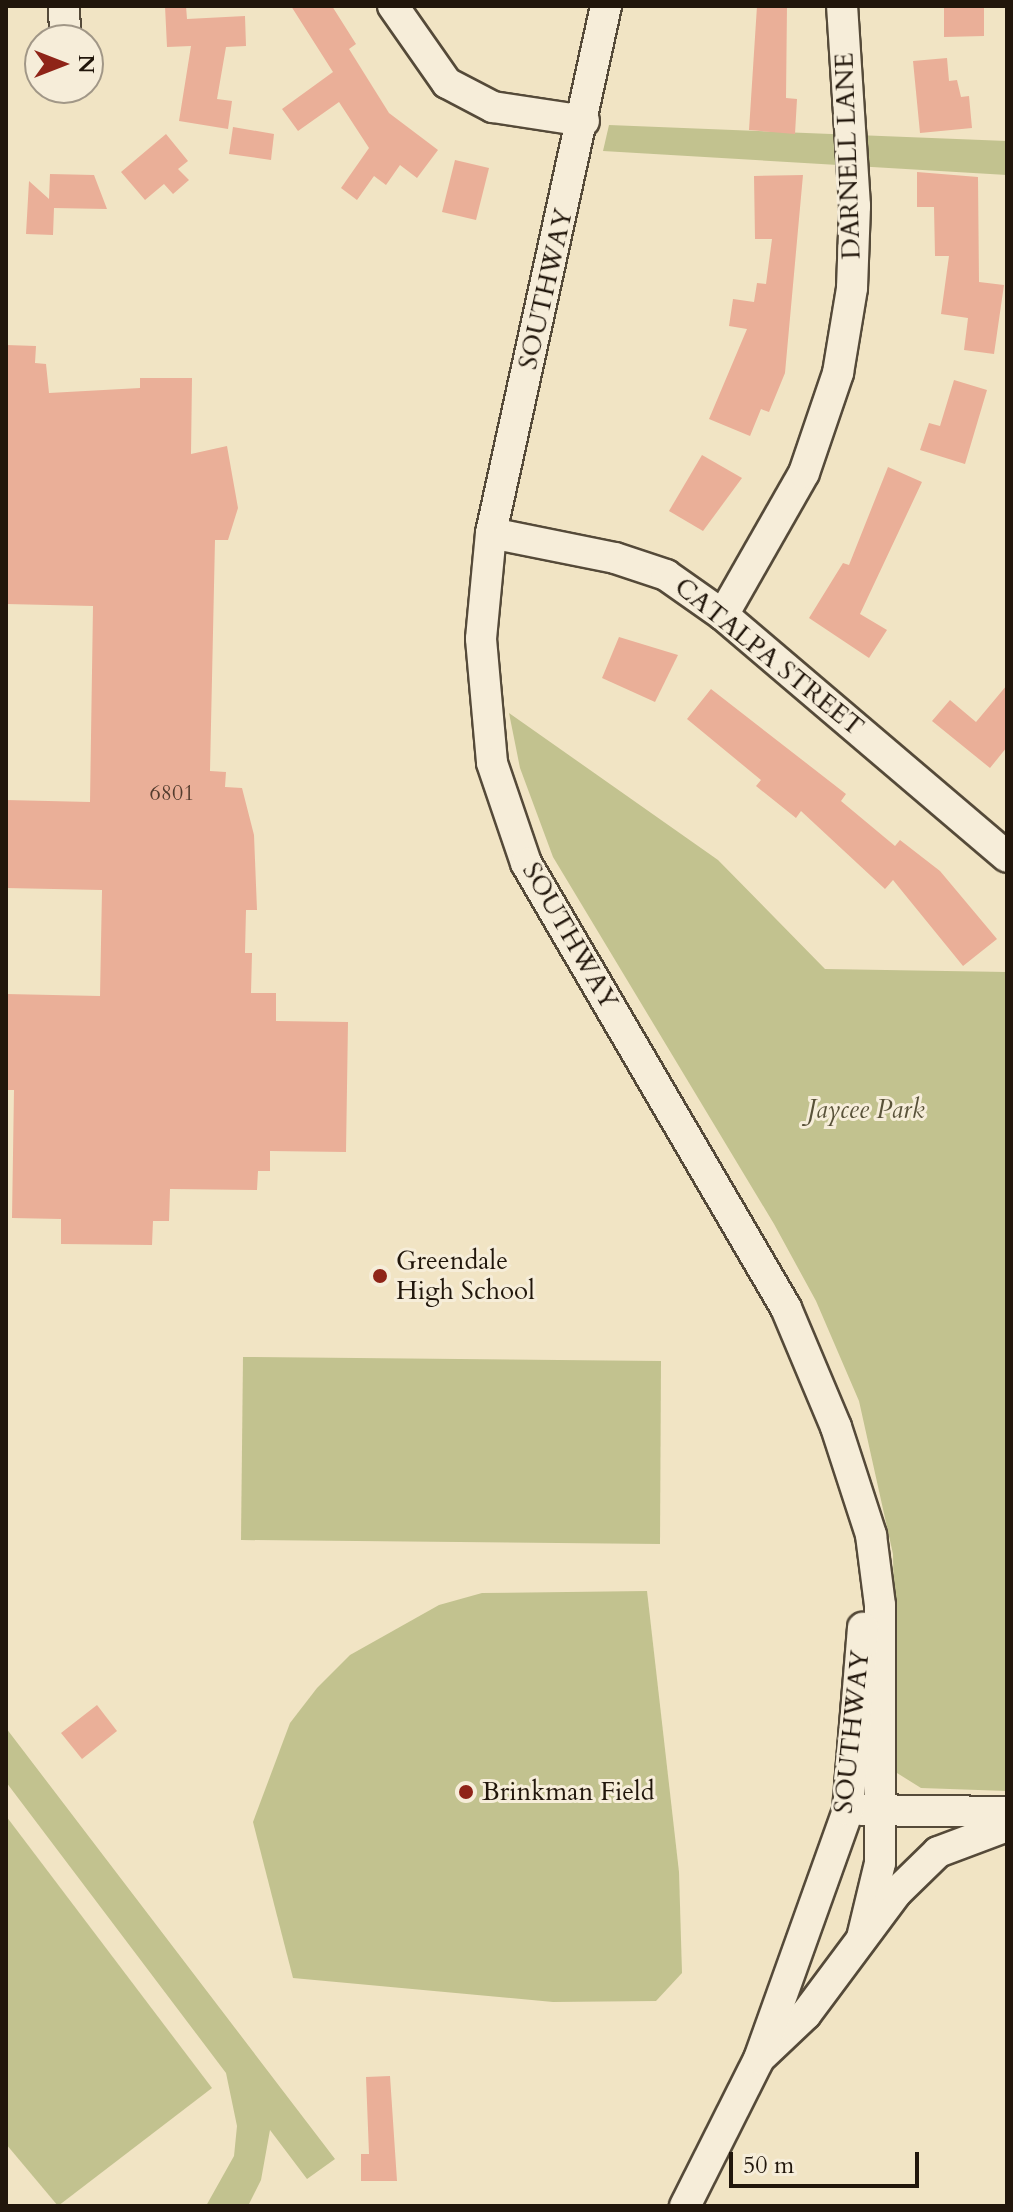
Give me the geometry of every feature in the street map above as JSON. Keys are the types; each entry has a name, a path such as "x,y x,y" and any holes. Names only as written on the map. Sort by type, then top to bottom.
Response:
{"street":[{"path":"393,6 447,83 493,107 584,121"},
{"name":"SOUTHWAY","path":"606,6 584,121 491,533 481,639 492,763 526,863 786,1308 836,1427 871,1535 880,1605 880,1863 862,1938"},
{"name":"DARNELL LANE","path":"723,615 804,473 838,373 852,288 855,206 842,6"},
{"name":"CATALPA STREET","path":"491,533 615,558 666,575 723,615 1004,846"},
{"name":"SOUTHWAY","path":"685,2206 759,2059 848,1810 871,1535"},
{"path":"848,1810 1007,1812"},
{"name":"SOUTHWAY","path":"759,2059 806,2014 862,1938 938,1852 1007,1826"}],"green space":[{"path":"609,125 1007,141 1007,175 603,151"},
{"name":"Jaycee Park","path":"509,713 718,860 825,969 1007,972 1007,1791 921,1788 897,1773 893,1554 859,1401 816,1301 774,1224 553,857 520,768"},
{"path":"243,1357 661,1361 660,1544 241,1540"},
{"name":"Brinkman Field","path":"647,1591 679,1872 682,1973 656,2001 553,2002 293,1978 253,1822 290,1723 317,1688 350,1655 439,1605 482,1593"},
{"path":"6,1728 335,2159 307,2179 270,2130 261,2180 248,2206 206,2206 234,2156 237,2126 226,2073 6,1782"},
{"path":"6,1816 212,2088 58,2206 6,2144"}],"building":[{"path":"165,6 186,6 187,19 245,16 246,46 226,47 217,99 232,101 228,129 179,121 191,46 167,47"},
{"path":"291,6 332,6 356,44 349,49 389,113 438,150 417,178 400,165 386,185 374,176 357,200 341,188 369,148 339,102 298,131 282,109 333,72"},
{"path":"757,6 787,6 786,98 797,99 795,134 749,130"},
{"path":"944,6 984,6 984,36 944,37"},
{"path":"947,58 949,81 957,80 961,97 969,96 972,128 920,133 913,61"},
{"path":"233,127 274,134 271,160 229,154"},
{"path":"166,134 188,161 178,169 189,180 173,194 164,184 145,200 121,172"},
{"path":"455,160 489,168 476,220 442,212"},
{"path":"917,172 978,177 979,282 1004,285 994,354 964,350 968,318 941,314 949,256 935,256 934,207 917,207"},
{"path":"50,174 94,175 107,209 54,208 53,235 26,234 29,181 49,199"},
{"path":"803,175 785,373 769,412 761,409 750,436 709,419 747,329 729,326 733,299 754,302 757,283 766,284 772,239 755,239 754,176"},
{"path":"6,345 36,346 35,363 46,364 49,393 140,388 140,378 192,378 191,454 227,446 238,508 228,540 215,540 210,771 226,772 225,787 242,788 254,835 257,910 246,910 245,953 252,953 251,993 276,993 276,1021 348,1022 346,1152 270,1151 270,1171 258,1171 257,1190 170,1189 169,1221 153,1221 152,1245 61,1244 61,1219 12,1218 14,1090 6,1090 6,994 100,996 102,890 6,888 6,800 90,802 93,606 6,604"},
{"path":"954,380 987,390 965,464 920,450 929,423 940,426"},
{"path":"702,455 742,478 703,531 669,511"},
{"path":"888,467 922,482 860,614 887,630 869,658 809,618 843,563 849,565"},
{"path":"619,637 678,655 655,702 602,678"},
{"path":"1007,685 1007,747 990,768 932,721 950,700 976,722"},
{"path":"711,689 846,794 841,801 895,846 900,840 940,871 997,939 963,966 893,880 885,889 801,811 796,818 756,786 761,780 687,719"},
{"path":"97,1705 117,1731 82,1759 61,1733"},
{"path":"390,2076 397,2181 361,2181 361,2154 369,2154 366,2077"}],"place":[{"name":"Greendale High School","path":"380,1276"},
{"name":"Brinkman Field","path":"466,1792"}]}
